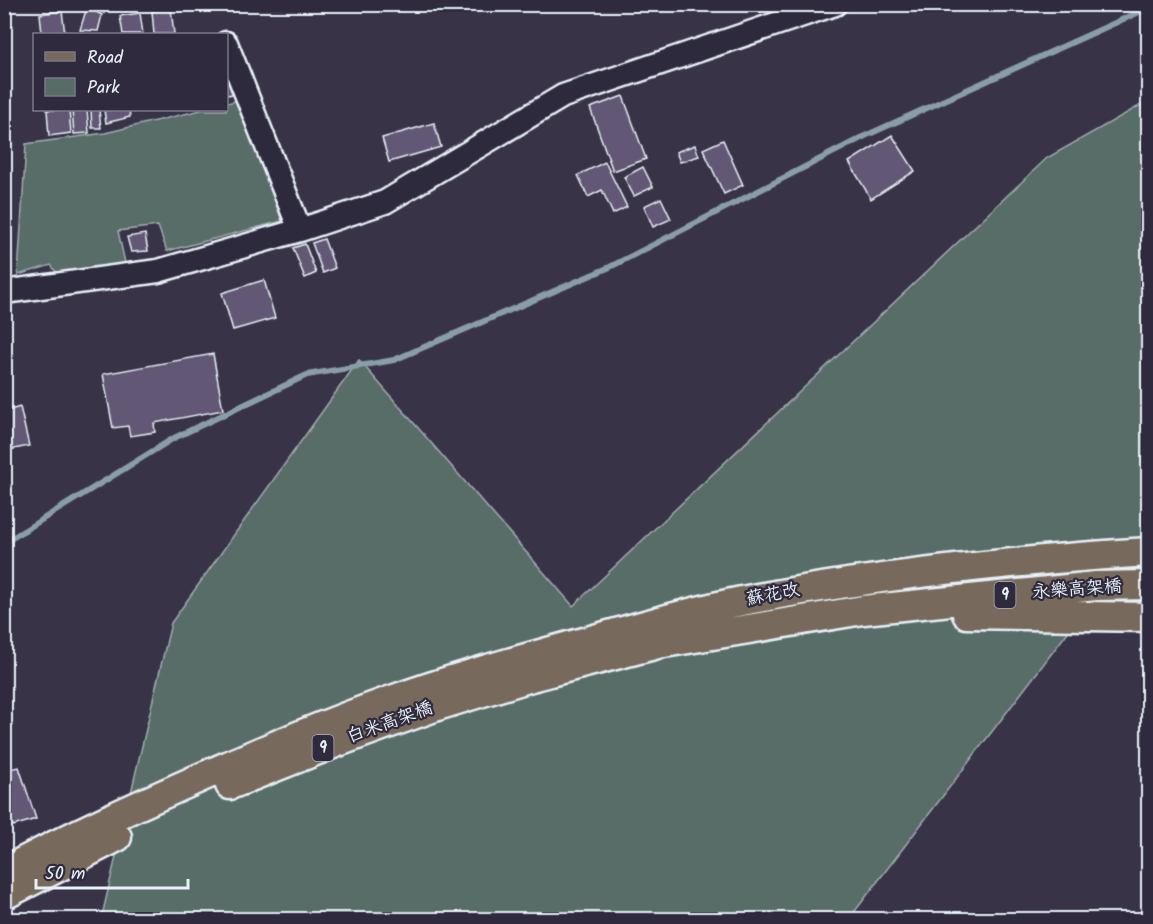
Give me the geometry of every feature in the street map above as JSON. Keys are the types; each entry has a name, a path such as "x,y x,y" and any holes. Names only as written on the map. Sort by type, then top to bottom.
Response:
{"main road":[{"name":"永樂高架橋","path":"895,576 1029,560 1149,552"},
{"name":"蘇花改","path":"655,634 744,601 895,576"},
{"name":"永樂高架橋","path":"863,610 1096,586 1149,585"},
{"name":"蘇花改","path":"655,634 863,610"},
{"path":"863,610 1149,617"},
{"name":"白米高架橋","path":"4,872 151,800 273,746 390,700 510,662 655,634"},
{"name":"白米高架橋","path":"4,895 136,828 227,787 338,742 437,706 531,677 655,634"}],"lane":[{"path":"4,292 158,271 300,230 385,202 563,96 835,4"},
{"path":"228,48 300,230"}],"path":[{"path":"4,736 8,751"}],"green space":[{"path":"239,100 282,221 167,251 158,226 118,231 125,263 60,277 51,265 18,275 26,144 105,133 197,111 228,111 228,103"},
{"path":"1148,101 1148,527 849,919 101,920 171,623 359,360 573,606 1047,158"}],"building":[{"path":"103,4 106,7 104,13 91,5"},
{"path":"87,7 102,15 98,31 80,30"},
{"path":"171,9 174,33 154,33 152,11"},
{"path":"62,11 65,33 42,33 40,14"},
{"path":"140,13 143,33 123,33 120,16"},
{"path":"230,63 234,94 228,95 228,64"},
{"path":"623,96 646,159 613,171 590,108"},
{"path":"47,111 69,111 71,133 49,136"},
{"path":"72,111 87,111 89,133 74,134"},
{"path":"91,111 99,111 101,128 92,128"},
{"path":"104,111 129,111 130,117 106,123"},
{"path":"434,123 441,147 389,162 382,138"},
{"path":"892,135 915,171 871,199 849,162"},
{"path":"723,140 743,185 724,194 703,149"},
{"path":"695,145 699,156 680,162 676,152"},
{"path":"605,162 627,207 613,214 602,190 588,197 578,175"},
{"path":"643,167 653,187 634,196 624,177"},
{"path":"661,198 671,219 653,227 644,206"},
{"path":"145,234 148,251 131,252 127,237"},
{"path":"324,239 335,268 323,273 312,243"},
{"path":"305,244 316,273 305,278 293,248"},
{"path":"264,280 275,318 233,330 222,293"},
{"path":"213,354 223,410 154,423 155,432 130,436 128,426 113,428 103,374"},
{"path":"20,407 29,446 4,451 4,412"},
{"path":"19,767 36,819 13,826 4,804 4,770"}],"waterway":[{"path":"4,543 174,438 307,375 394,360 610,267 865,136 1148,8"}]}
